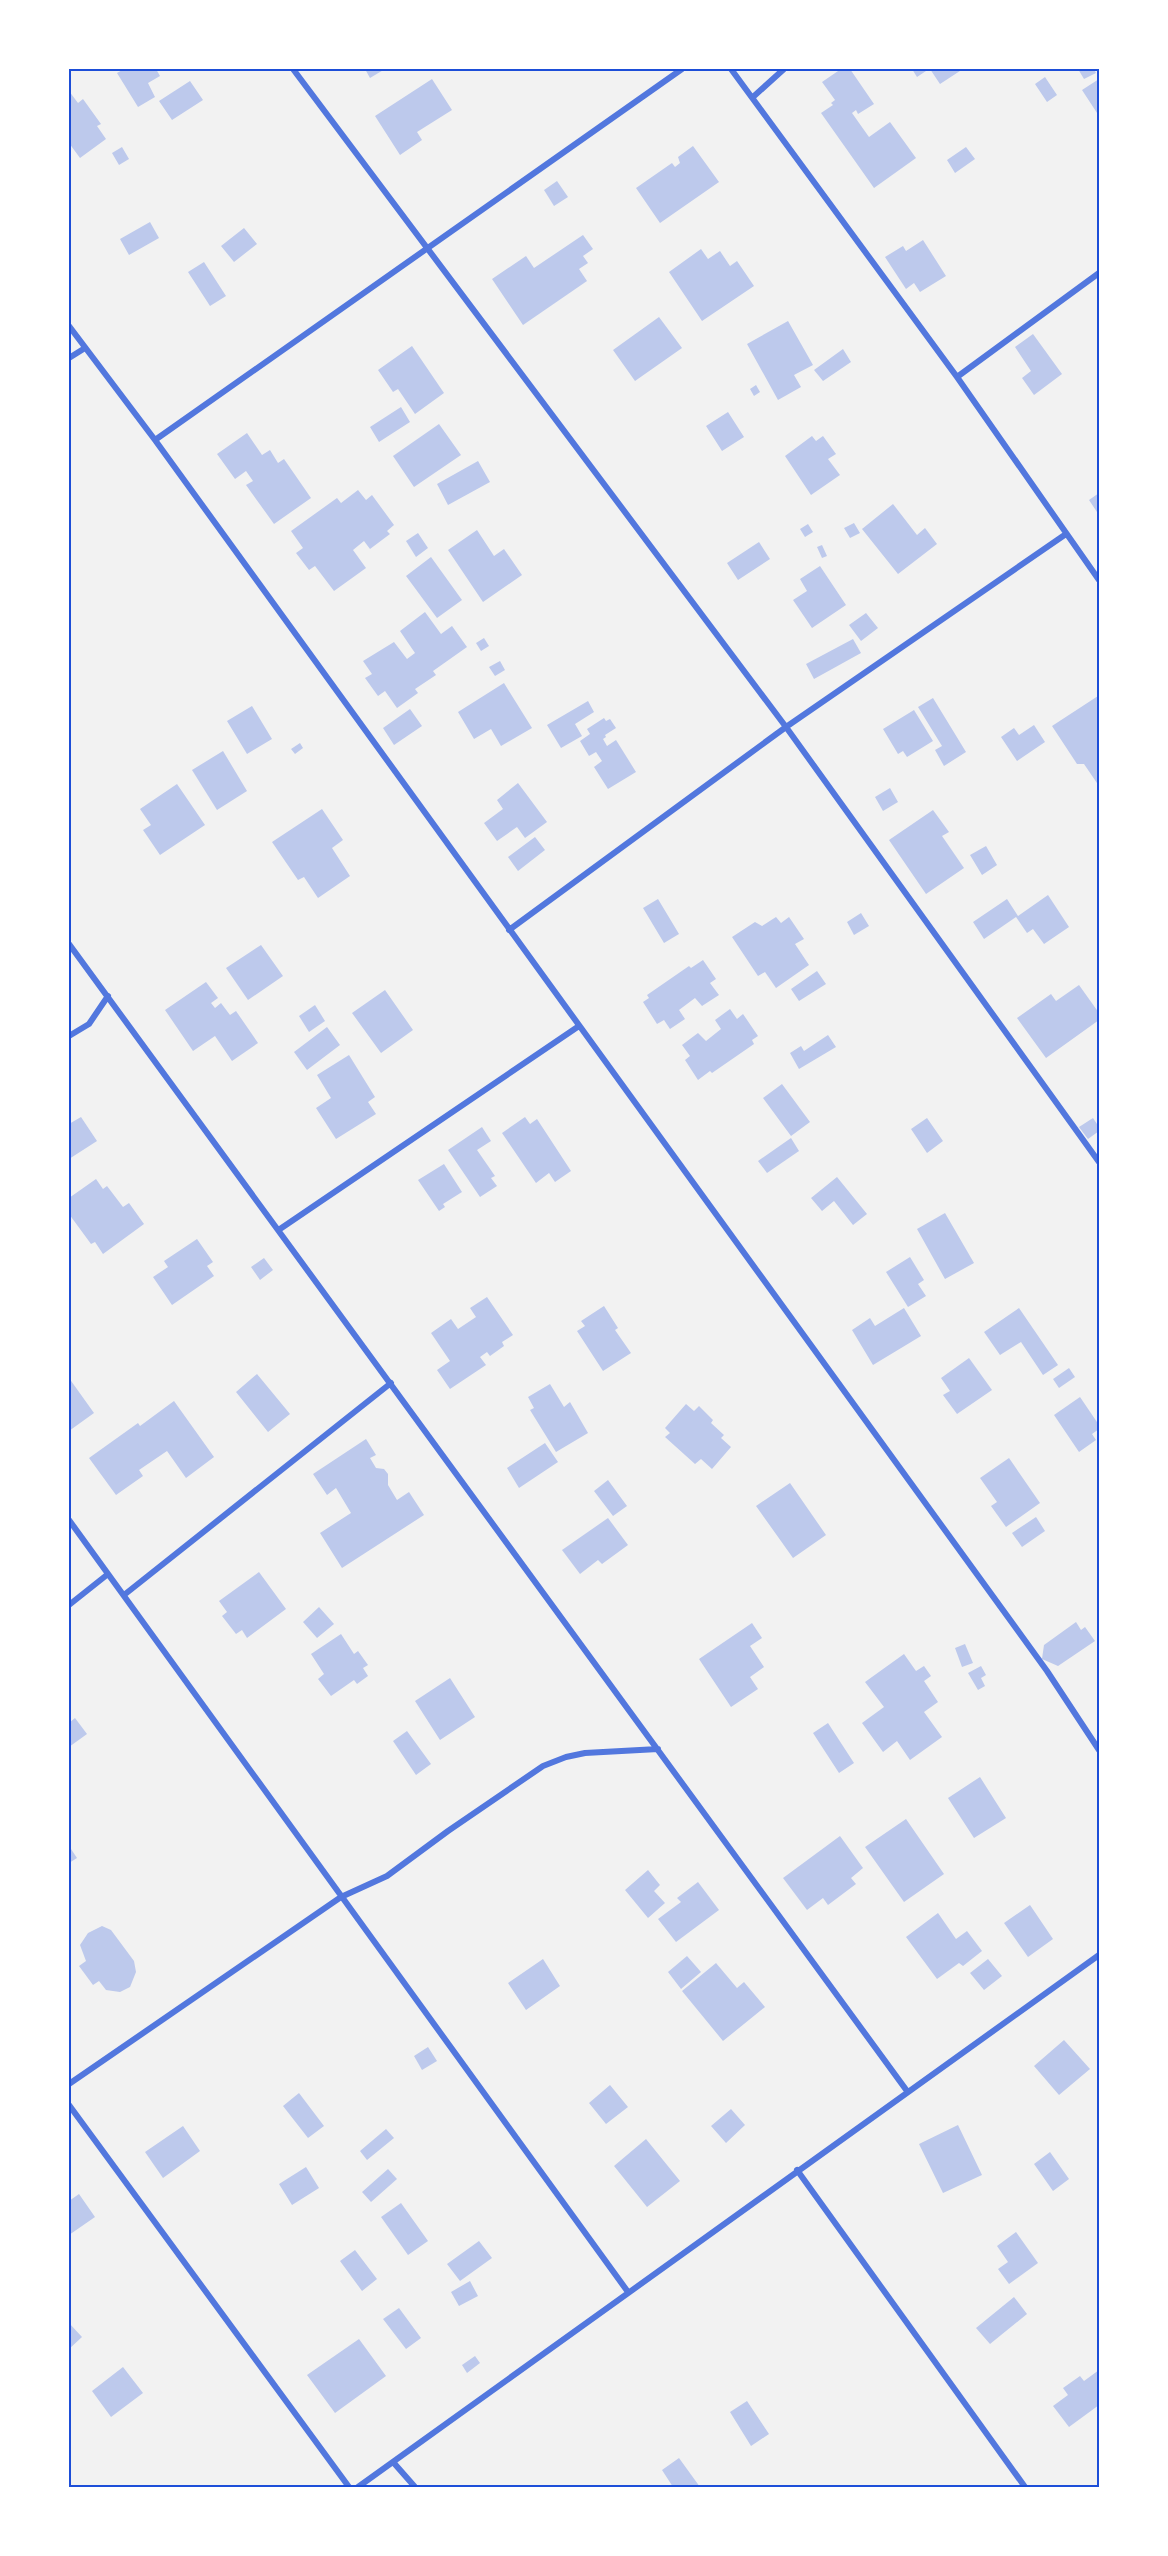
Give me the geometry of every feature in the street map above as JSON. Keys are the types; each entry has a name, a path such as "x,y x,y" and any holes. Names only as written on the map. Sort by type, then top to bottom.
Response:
{"street":[{"path":"293,69 786,728 1099,1162"},
{"path":"155,440 682,69"},
{"path":"731,69 957,377 1099,580"},
{"path":"753,97 784,69"},
{"path":"957,377 1099,273"},
{"path":"69,326 155,440 1047,1671 1099,1750"},
{"path":"69,358 85,348"},
{"path":"509,930 786,728 1066,534"},
{"path":"69,944 280,1229 907,2091"},
{"path":"69,1036 89,1024 108,996"},
{"path":"280,1229 579,1026"},
{"path":"124,1595 391,1383"},
{"path":"69,1520 628,2292"},
{"path":"69,1605 108,1574"},
{"path":"69,2084 341,1897 387,1876 457,1824 543,1766 585,1753 658,1749"},
{"path":"358,2487 1099,1955"},
{"path":"69,2105 349,2487"},
{"path":"797,2170 1025,2487"},
{"path":"393,2462 415,2487"}],"building":[{"path":"124,69 156,69 160,76 148,83 155,97 138,107 117,73"},
{"path":"365,69 385,69 370,78"},
{"path":"841,69 850,69 874,104 858,114 856,110 852,113 869,137 890,122 916,158 874,188 821,113 833,105 831,103 835,100 822,82"},
{"path":"912,69 929,69 917,77"},
{"path":"930,69 963,69 940,84"},
{"path":"1078,69 1094,69 1096,73 1084,79"},
{"path":"1045,77 1057,95 1047,102 1035,84"},
{"path":"432,79 452,110 417,132 422,140 400,155 375,116"},
{"path":"1099,79 1099,116 1082,90"},
{"path":"190,81 203,100 172,120 159,101"},
{"path":"69,91 78,103 83,99 101,124 97,126 106,139 80,158 69,143"},
{"path":"693,146 719,182 660,223 636,188 672,163 675,167 680,163 678,157"},
{"path":"122,147 129,159 119,165 112,153"},
{"path":"966,147 975,159 955,173 947,160"},
{"path":"557,181 568,197 554,206 544,190"},
{"path":"150,222 159,238 129,255 120,239"},
{"path":"244,228 257,244 234,262 221,246"},
{"path":"583,235 593,249 583,256 588,263 579,269 587,281 523,325 492,279 526,256 534,268"},
{"path":"923,240 946,276 920,292 914,283 906,289 885,257 903,246 906,251"},
{"path":"701,249 708,259 720,251 730,266 737,261 754,286 702,321 669,272"},
{"path":"204,262 226,296 210,306 188,272"},
{"path":"659,317 682,348 635,381 613,350"},
{"path":"788,321 813,365 794,375 801,387 778,400 747,344"},
{"path":"1033,334 1062,374 1034,395 1022,378 1031,371 1015,347"},
{"path":"412,346 444,393 415,414 398,389 393,392 378,370"},
{"path":"843,349 851,362 823,381 814,370"},
{"path":"756,385 760,392 754,396 750,389"},
{"path":"401,407 410,422 379,442 370,427"},
{"path":"728,412 744,437 722,451 706,426"},
{"path":"439,424 461,455 414,487 393,456"},
{"path":"247,433 262,455 270,450 278,463 284,459 311,498 274,524 246,485 253,481 246,471 235,479 217,454"},
{"path":"812,436 816,441 823,436 836,454 828,459 840,475 811,495 785,456"},
{"path":"478,461 490,482 448,505 437,484"},
{"path":"358,490 366,500 372,495 394,525 387,531 390,534 370,549 364,541 353,550 366,568 334,591 315,566 309,570 296,553 303,548 291,531 337,498 341,503"},
{"path":"1099,493 1099,515 1089,500"},
{"path":"893,504 917,535 925,528 937,544 898,574 862,529"},
{"path":"854,523 860,533 850,538 844,528"},
{"path":"808,524 813,532 805,537 800,529"},
{"path":"477,530 494,556 504,549 522,575 483,602 448,550"},
{"path":"418,533 428,548 416,557 406,541"},
{"path":"759,542 770,559 738,580 727,563"},
{"path":"822,545 827,556 822,558 817,547"},
{"path":"431,557 462,600 437,618 406,576"},
{"path":"820,566 846,605 812,628 793,600 807,591 800,579"},
{"path":"425,612 441,634 452,626 467,647 433,671 436,675 415,689 418,693 397,708 385,691 378,696 365,678 372,674 363,661 394,642 407,659 415,653 400,631"},
{"path":"866,613 878,628 861,641 849,625"},
{"path":"484,638 489,646 481,651 476,643"},
{"path":"853,639 861,653 814,679 806,664"},
{"path":"500,661 505,670 495,676 489,667"},
{"path":"504,683 532,728 501,746 491,729 474,739 458,712"},
{"path":"1098,696 1099,786 1084,764 1077,764 1052,726"},
{"path":"933,698 966,752 944,766 935,750 942,746 918,707"},
{"path":"588,701 594,712 575,724 582,736 561,748 547,725"},
{"path":"252,706 272,739 247,754 227,721"},
{"path":"410,709 422,726 394,745 383,728"},
{"path":"914,710 933,741 907,757 903,751 898,754 883,729"},
{"path":"604,718 606,721 610,719 616,728 603,739 607,746 616,740 636,772 608,789 594,767 602,761 596,752 589,756 580,741 590,734 587,729"},
{"path":"1034,725 1045,742 1017,761 1001,737 1014,728 1019,735"},
{"path":"300,743 303,748 295,754 291,749"},
{"path":"223,751 247,791 217,810 192,770"},
{"path":"518,783 547,822 525,838 517,827 497,841 484,823 503,809 497,800"},
{"path":"177,784 205,825 160,855 143,830 151,825 140,809"},
{"path":"890,788 898,802 883,811 875,797"},
{"path":"322,809 343,840 332,848 350,876 318,898 304,877 298,880 272,842"},
{"path":"933,810 949,832 942,836 964,868 926,894 889,840"},
{"path":"535,837 545,850 518,871 508,857"},
{"path":"986,846 997,865 982,875 970,855"},
{"path":"1048,895 1069,927 1044,944 1033,929 1027,933 1016,917 984,939 973,922 1007,899 1018,916"},
{"path":"658,899 679,934 664,943 643,908"},
{"path":"861,913 869,926 854,935 847,922"},
{"path":"776,917 781,923 789,917 804,939 795,944 809,965 776,988 765,972 758,976 732,937 755,922 762,926"},
{"path":"261,945 283,976 248,1000 226,968"},
{"path":"703,960 716,979 710,983 719,995 702,1006 695,998 679,1010 685,1019 670,1029 664,1020 657,1024 643,1002 649,998 647,995 689,966 691,968"},
{"path":"817,971 826,984 799,1001 791,989"},
{"path":"206,982 218,998 211,1003 215,1008 221,1003 230,1015 236,1011 258,1043 232,1061 215,1036 193,1051 165,1010"},
{"path":"1079,985 1099,1013 1099,1020 1046,1058 1017,1018 1051,994 1056,1001"},
{"path":"385,990 413,1030 381,1053 352,1013"},
{"path":"315,1005 325,1021 309,1032 299,1016"},
{"path":"730,1009 737,1019 743,1014 758,1036 752,1040 754,1044 698,1080 685,1060 690,1056 682,1045 698,1033 706,1041 721,1029 715,1020"},
{"path":"327,1027 340,1045 307,1070 294,1052"},
{"path":"828,1035 836,1047 799,1069 790,1053 801,1046 804,1051"},
{"path":"349,1055 375,1097 368,1102 376,1114 336,1139 316,1108 331,1098 317,1075"},
{"path":"782,1084 810,1122 791,1136 763,1098"},
{"path":"81,1117 97,1141 69,1159 69,1124"},
{"path":"525,1117 530,1124 537,1119 571,1171 555,1182 549,1173 536,1183 502,1133"},
{"path":"927,1118 943,1141 927,1153 911,1129"},
{"path":"1093,1118 1099,1131 1088,1139 1079,1127"},
{"path":"482,1127 491,1141 477,1150 495,1176 491,1178 497,1186 480,1197 448,1150"},
{"path":"791,1138 799,1151 767,1173 758,1161"},
{"path":"444,1164 462,1192 443,1204 445,1207 439,1211 418,1180"},
{"path":"837,1177 867,1214 853,1225 834,1201 822,1211 811,1198"},
{"path":"96,1179 103,1189 107,1186 123,1207 129,1203 144,1224 103,1254 95,1242 91,1244 69,1214 69,1198"},
{"path":"945,1213 974,1263 945,1279 917,1229"},
{"path":"197,1239 213,1262 207,1266 214,1276 172,1305 153,1277 168,1267 164,1261"},
{"path":"910,1257 924,1280 918,1284 926,1296 908,1307 886,1272"},
{"path":"264,1258 273,1270 260,1280 251,1267"},
{"path":"487,1297 513,1335 502,1342 504,1346 490,1356 487,1352 480,1357 486,1365 450,1389 437,1370 450,1361 431,1333 451,1319 458,1329 476,1317 470,1308"},
{"path":"604,1306 618,1328 615,1330 631,1353 603,1371 577,1331 585,1326 581,1321"},
{"path":"904,1308 921,1336 873,1365 852,1330 870,1318 875,1326"},
{"path":"1019,1308 1058,1365 1043,1375 1021,1342 1000,1355 984,1332"},
{"path":"969,1358 992,1390 957,1414 943,1395 950,1391 941,1378"},
{"path":"1069,1368 1075,1377 1059,1388 1053,1379"},
{"path":"257,1374 290,1414 268,1432 236,1392"},
{"path":"69,1378 94,1413 69,1431"},
{"path":"550,1384 564,1407 570,1402 588,1433 556,1452 530,1410 534,1408 528,1397"},
{"path":"1080,1397 1099,1425 1099,1429 1092,1434 1096,1440 1079,1452 1054,1415"},
{"path":"174,1401 214,1457 186,1478 167,1451 139,1470 143,1476 116,1495 89,1458 138,1423 140,1426"},
{"path":"686,1404 694,1411 699,1406 713,1420 711,1423 724,1435 721,1438 731,1447 712,1469 701,1459 695,1464 665,1437 670,1433 665,1428"},
{"path":"366,1439 376,1455 370,1458 376,1468 384,1469 388,1474 388,1485 397,1500 409,1492 424,1515 342,1568 320,1533 351,1513 336,1488 327,1495 313,1474"},
{"path":"545,1443 558,1462 519,1488 507,1468"},
{"path":"1009,1458 1040,1503 1006,1527 991,1506 997,1502 980,1478"},
{"path":"608,1480 627,1506 613,1516 594,1491"},
{"path":"790,1483 826,1535 793,1558 756,1506"},
{"path":"1036,1517 1045,1531 1022,1547 1012,1533"},
{"path":"608,1518 628,1545 602,1564 598,1560 580,1574 562,1550"},
{"path":"259,1572 286,1609 247,1638 242,1630 236,1634 222,1616 227,1612 219,1601"},
{"path":"319,1607 334,1624 317,1638 303,1622"},
{"path":"1076,1622 1081,1630 1085,1627 1095,1641 1058,1666 1042,1659 1044,1645"},
{"path":"752,1623 762,1638 750,1646 764,1667 750,1677 758,1689 731,1707 699,1659"},
{"path":"341,1634 354,1654 358,1651 368,1665 363,1668 368,1676 357,1684 354,1680 331,1696 318,1679 324,1674 311,1654"},
{"path":"965,1644 973,1663 962,1667 955,1648"},
{"path":"904,1654 916,1671 924,1666 931,1676 924,1681 938,1702 924,1712 942,1737 910,1760 897,1741 883,1752 862,1723 884,1707 865,1682"},
{"path":"981,1666 986,1675 981,1678 985,1686 978,1690 968,1673"},
{"path":"450,1678 475,1717 440,1740 415,1701"},
{"path":"75,1718 87,1734 69,1747 69,1723"},
{"path":"828,1723 854,1763 839,1773 813,1733"},
{"path":"407,1731 431,1764 416,1775 393,1741"},
{"path":"980,1777 1006,1818 974,1838 948,1798"},
{"path":"906,1819 944,1874 904,1902 865,1847"},
{"path":"840,1836 863,1868 851,1878 856,1884 828,1905 823,1898 807,1910 783,1878"},
{"path":"69,1846 77,1858 69,1863"},
{"path":"648,1870 660,1885 654,1891 665,1903 648,1918 625,1890"},
{"path":"698,1882 719,1910 676,1942 658,1919 681,1902 677,1898"},
{"path":"1030,1905 1053,1939 1028,1957 1004,1923"},
{"path":"938,1913 956,1939 967,1931 982,1951 963,1966 959,1963 937,1979 906,1937"},
{"path":"102,1926 111,1930 134,1961 136,1972 130,1987 120,1992 106,1990 99,1981 93,1985 79,1966 86,1961 80,1945 88,1933"},
{"path":"687,1956 701,1972 681,1989 668,1972"},
{"path":"543,1959 560,1986 526,2010 508,1983"},
{"path":"988,1959 1002,1976 984,1990 970,1973"},
{"path":"716,1963 737,1988 744,1982 765,2007 723,2041 682,1991"},
{"path":"1064,2040 1090,2069 1059,2095 1034,2066"},
{"path":"428,2047 437,2061 422,2070 414,2056"},
{"path":"610,2085 628,2107 606,2124 589,2103"},
{"path":"299,2093 324,2126 308,2138 283,2106"},
{"path":"731,2109 745,2125 726,2143 711,2126"},
{"path":"958,2125 982,2175 943,2193 919,2144"},
{"path":"183,2126 200,2151 163,2178 145,2152"},
{"path":"386,2129 394,2138 367,2160 360,2151"},
{"path":"646,2139 680,2181 647,2207 614,2166"},
{"path":"1050,2152 1069,2179 1053,2191 1034,2164"},
{"path":"306,2167 319,2188 292,2205 279,2184"},
{"path":"388,2169 397,2179 371,2202 362,2192"},
{"path":"79,2194 95,2217 69,2235 69,2201"},
{"path":"401,2203 428,2241 408,2255 381,2217"},
{"path":"1016,2232 1038,2263 1009,2284 998,2269 1008,2262 997,2246"},
{"path":"479,2241 492,2258 460,2281 447,2264"},
{"path":"355,2250 377,2279 362,2291 340,2261"},
{"path":"470,2281 478,2296 459,2306 451,2292"},
{"path":"1014,2297 1027,2314 990,2344 976,2328"},
{"path":"399,2308 421,2338 406,2349 383,2319"},
{"path":"69,2323 82,2337 69,2349"},
{"path":"359,2339 386,2376 335,2413 307,2375"},
{"path":"475,2356 480,2363 467,2373 462,2365"},
{"path":"123,2367 143,2393 111,2417 92,2391"},
{"path":"1099,2370 1099,2405 1069,2427 1053,2406 1068,2395 1063,2388 1080,2376 1084,2381"},
{"path":"747,2401 769,2434 751,2446 730,2412"},
{"path":"679,2458 700,2487 673,2487 662,2470"}]}
